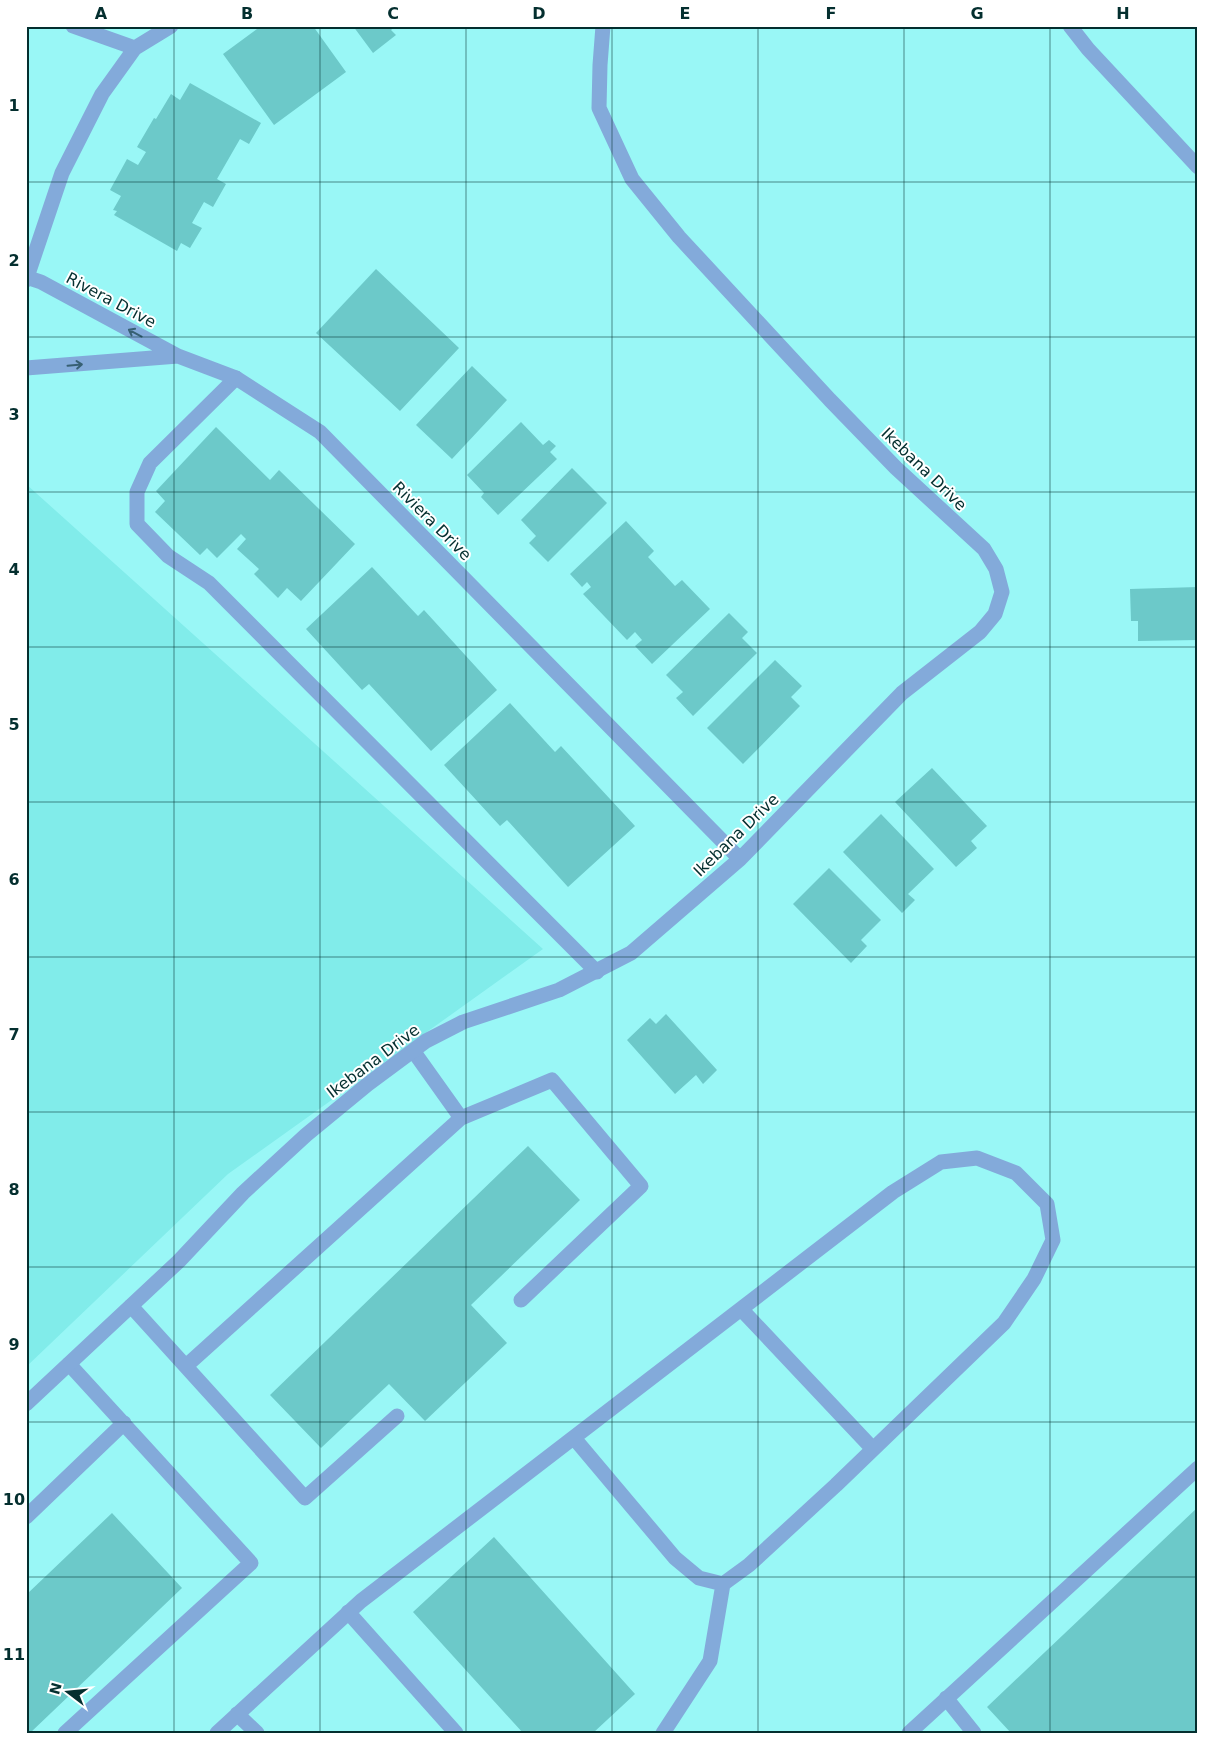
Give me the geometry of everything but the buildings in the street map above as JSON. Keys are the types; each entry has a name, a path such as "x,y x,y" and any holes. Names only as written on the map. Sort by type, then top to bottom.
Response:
{"street":[{"path":"73,26 135,48"},
{"path":"27,278 62,174 102,94 135,48 171,26"},
{"name":"Ikebana Drive","path":"26,1404 179,1261 243,1193 306,1135 368,1084 414,1052 426,1040 463,1022 559,990 632,953 740,859 902,693 980,632 995,614 1002,592 996,569 984,550 896,468 830,400 678,237 632,179 599,108 603,26"},
{"path":"1070,26 1088,49 1198,167"},
{"name":"Rivera Drive","path":"27,278 41,282 178,356"},
{"name":"Riviera Drive","path":"26,368 178,356 236,378 320,432 740,859"},
{"path":"236,378 150,463 137,492 137,524 168,556 209,583 597,972"},
{"path":"414,1052 461,1118"},
{"path":"186,1366 461,1118 552,1080 641,1186 521,1300"},
{"path":"217,1733 368,1595 893,1192 941,1162 977,1158 1016,1173 1048,1204 1053,1240 1034,1279 1004,1323 836,1485 749,1564 723,1584 710,1661 663,1733"},
{"path":"131,1306 305,1498 397,1416"},
{"path":"741,1309 872,1450"},
{"path":"64,1733 251,1563 69,1364"},
{"path":"26,1517 124,1423"},
{"path":"574,1438 675,1558 699,1578 723,1584"},
{"path":"909,1733 1198,1468"},
{"path":"348,1612 456,1733"},
{"path":"946,1698 974,1733"},
{"path":"237,1714 257,1733"}],"shaded area":[{"path":"26,484 543,949 228,1174 26,1367"}]}
